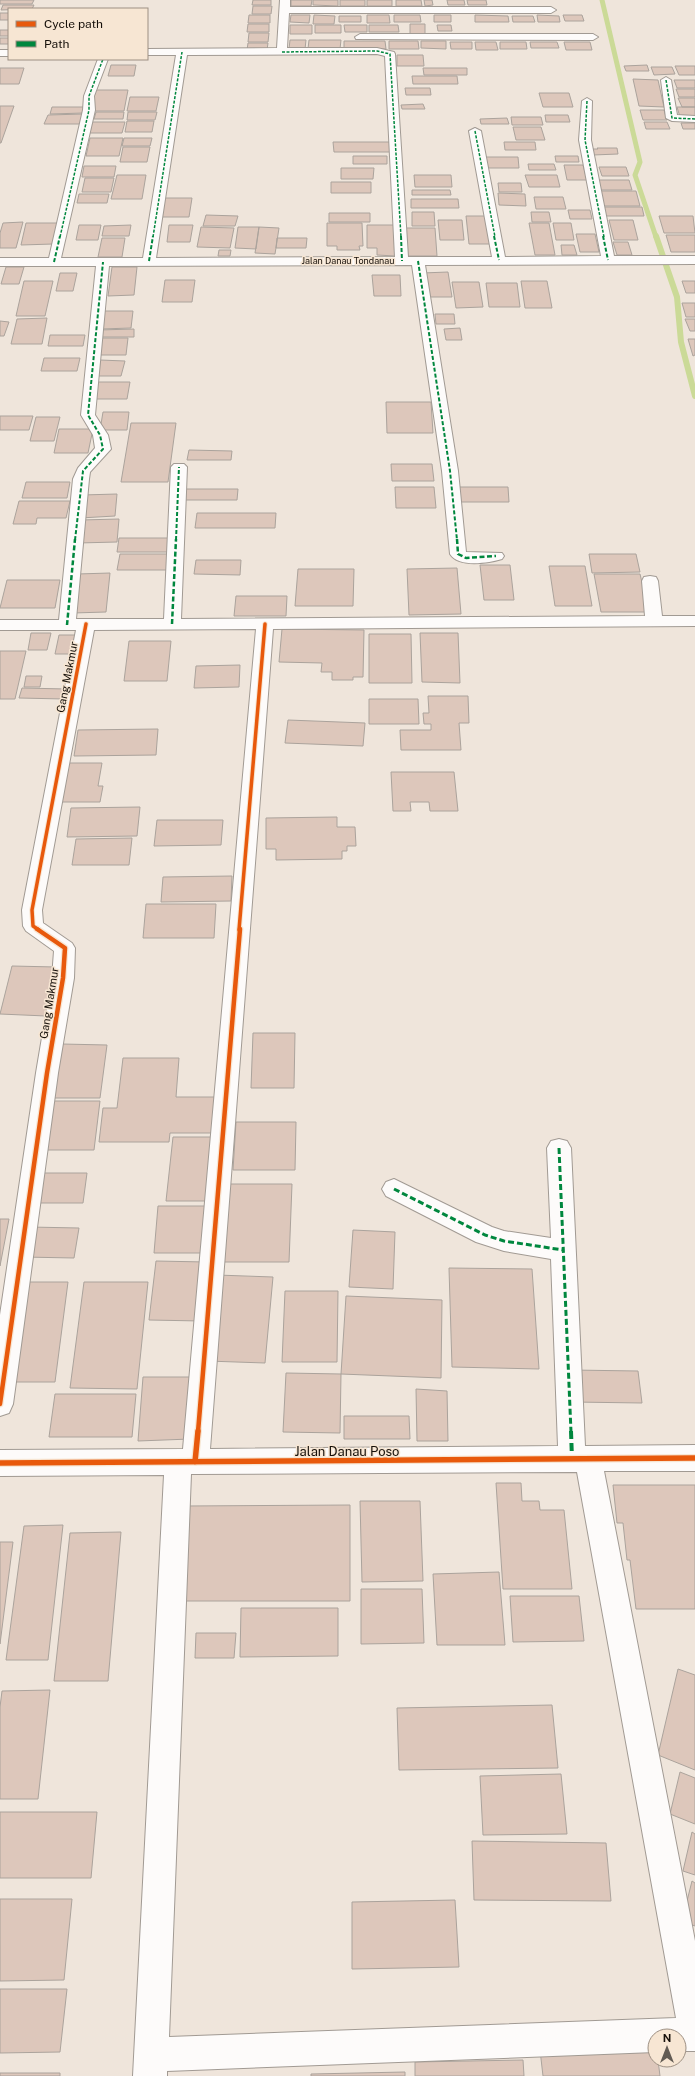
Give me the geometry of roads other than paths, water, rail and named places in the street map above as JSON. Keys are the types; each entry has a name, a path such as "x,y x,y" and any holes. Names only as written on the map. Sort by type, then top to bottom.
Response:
{"street":[{"path":"430,36 437,0"},
{"path":"282,52 286,38 285,5 435,10 551,10"},
{"path":"352,37 593,37"},
{"path":"148,52 376,51 390,54 402,261"},
{"path":"149,261 182,52"},
{"path":"54,262 90,110 89,96 103,60"},
{"path":"666,80 672,118 695,119"},
{"path":"587,101 585,140 608,260"},
{"path":"475,131 499,260"},
{"name":"Jalan Danau Tondanau","path":"0,262 695,260"},
{"path":"418,261 450,471 458,554 466,558 496,556"},
{"path":"76,624 81,479 83,471 103,449 101,434 92,424 88,415 103,262"},
{"path":"172,624 180,467"},
{"path":"650,581 654,622"},
{"path":"0,625 695,621"},
{"name":"Gang Makmur","path":"0,1404 47,1073 63,978 66,948 33,926 32,910 76,624"},
{"path":"265,624 187,1462 151,2066 695,2034"},
{"path":"559,1148 563,1250 580,1459 695,2028"},
{"path":"394,1189 485,1235 504,1240 563,1250"},
{"name":"Jalan Danau Poso","path":"0,1463 695,1458"}],"waterway":[{"path":"602,0 640,162 635,175 656,237"},
{"path":"656,236 677,297 681,342 695,396"}]}
